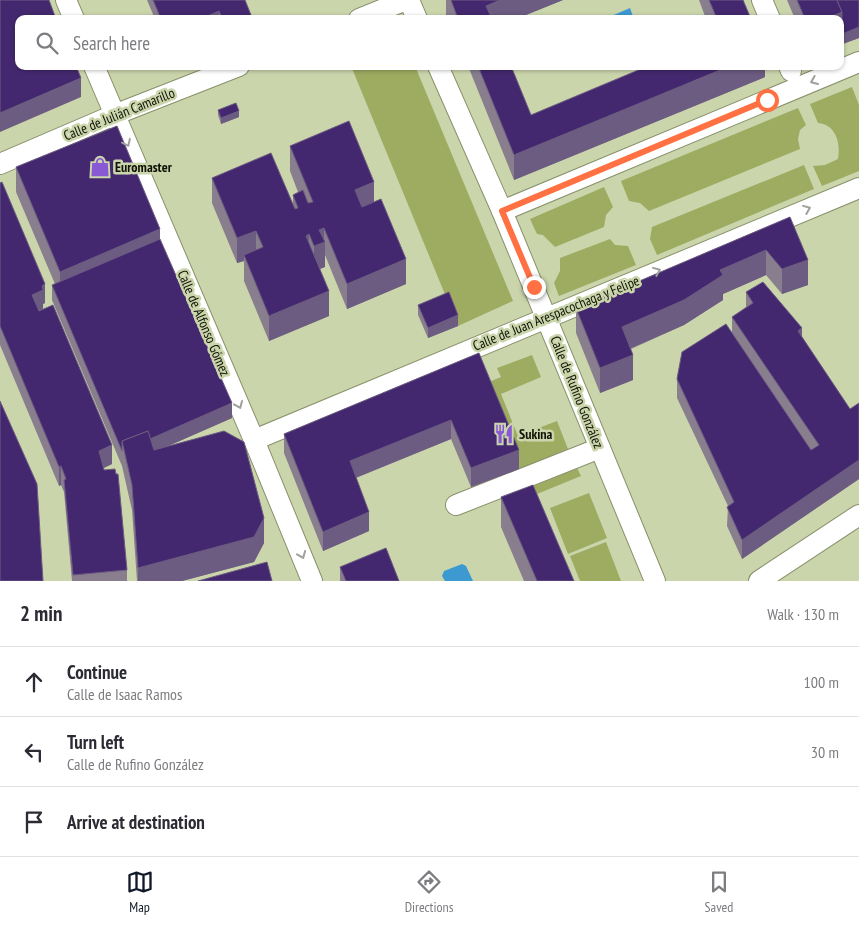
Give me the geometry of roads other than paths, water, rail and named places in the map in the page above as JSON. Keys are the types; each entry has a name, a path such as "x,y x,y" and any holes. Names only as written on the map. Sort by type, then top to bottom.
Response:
{"street":[{"path":"66,0 72,15"},
{"path":"370,15 408,0 415,15"},
{"path":"762,0 768,15"},
{"path":"844,68 859,62"},
{"name":"Calle de Alfonso Gómez","path":"96,70 254,440 312,581"},
{"name":"Calle de Julián Camarillo","path":"0,164 114,115 229,70"},
{"name":"Calle de Rufino González","path":"440,70 547,316 655,581"},
{"path":"502,211 840,70"},
{"name":"Calle de Juan Arespacochaga y Felipe","path":"254,440 547,316 859,188"},
{"path":"456,505 600,448"},
{"path":"761,580 859,515"}],"water":[{"path":"630,8 633,15 614,15"},
{"path":"462,564 466,566 473,581 445,581 442,576 444,571"}],"place":[{"name":"Euromaster","path":"100,167"},
{"name":"Sukina","path":"504,434"}]}
